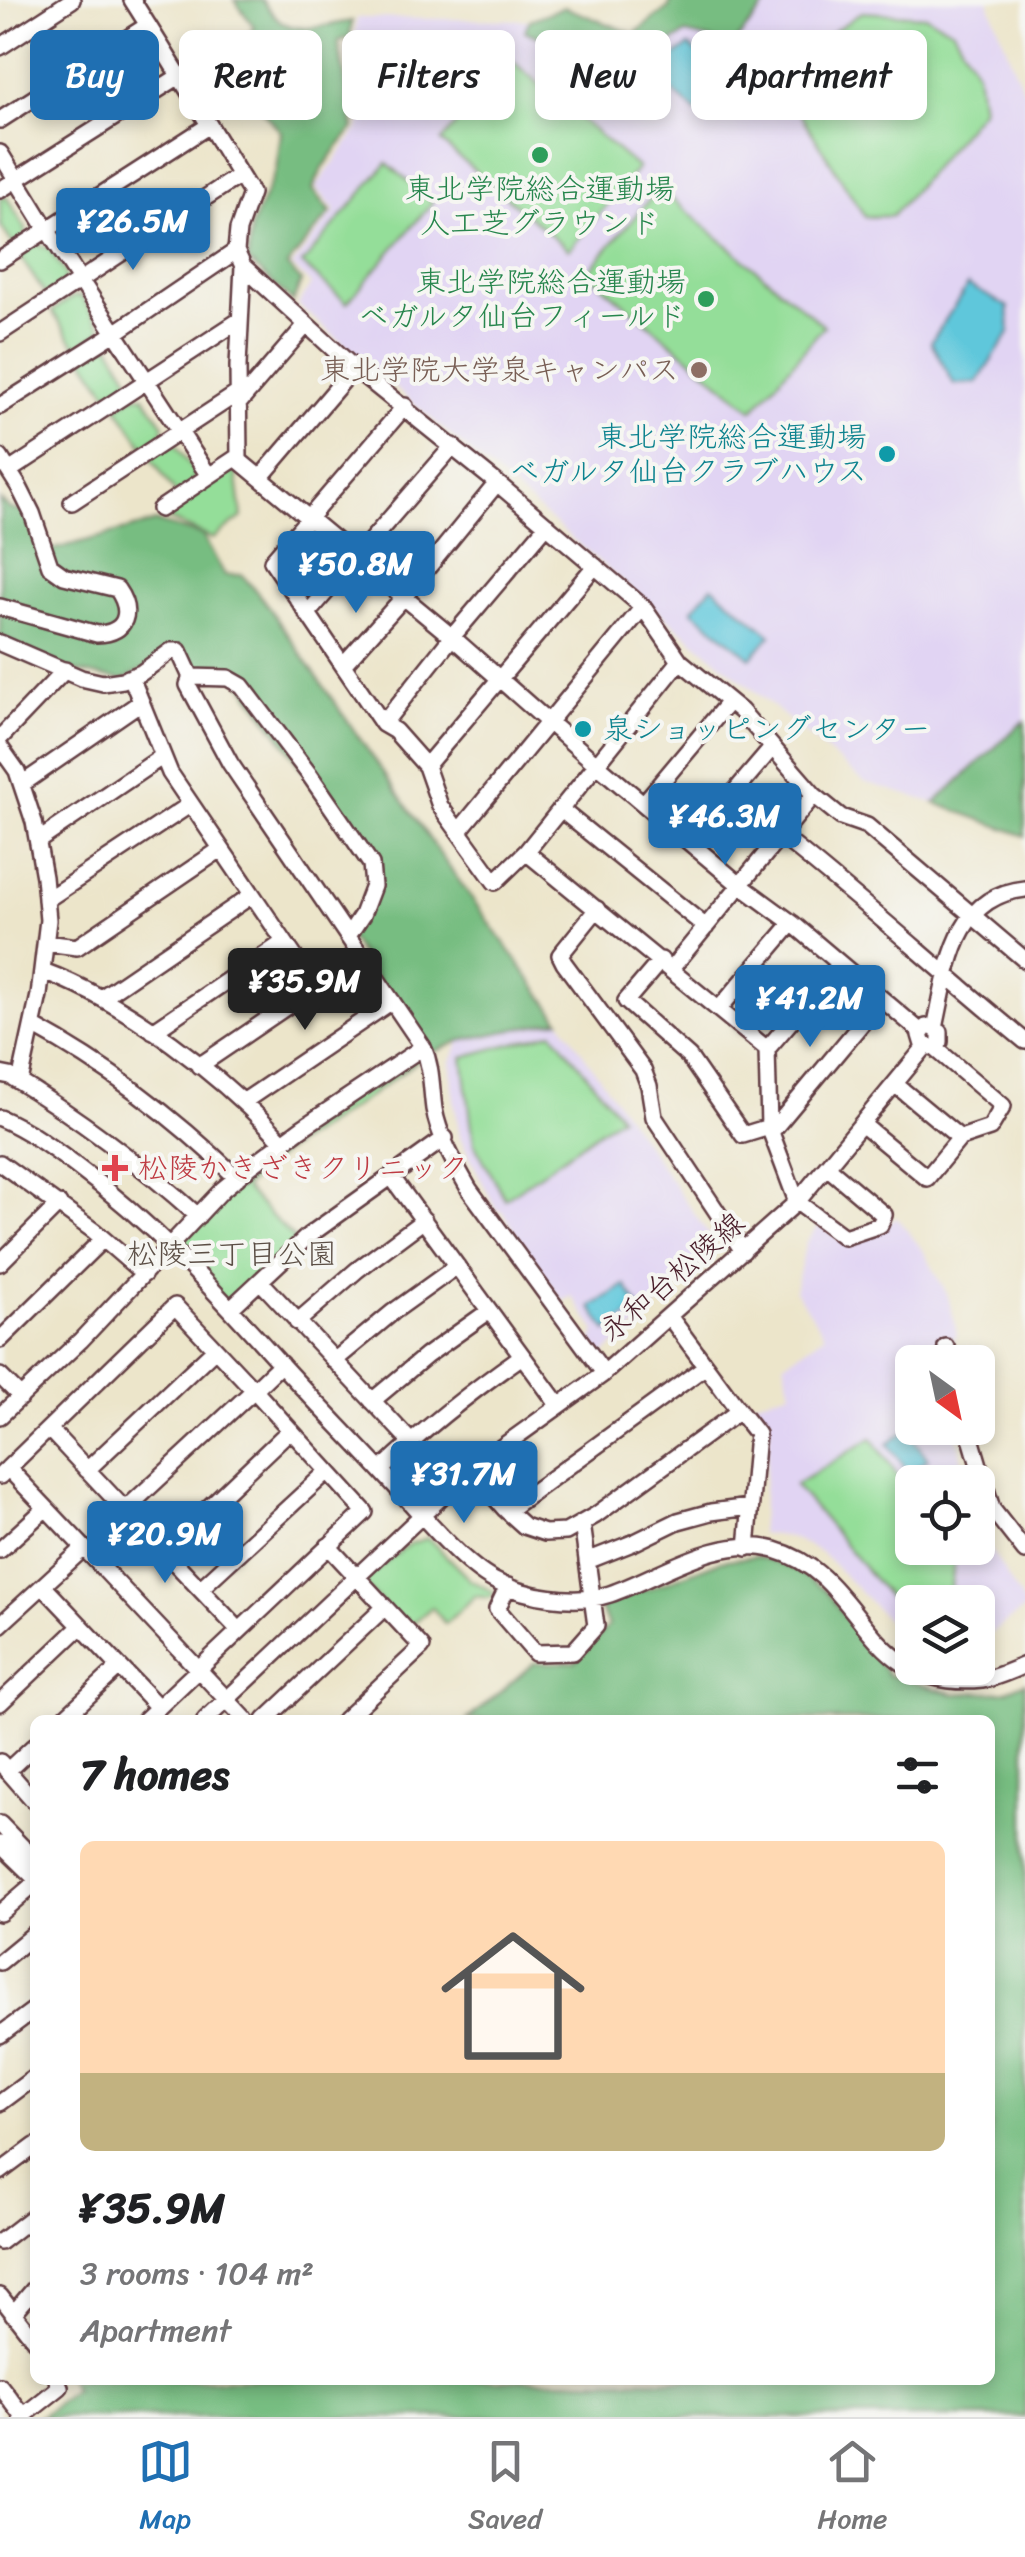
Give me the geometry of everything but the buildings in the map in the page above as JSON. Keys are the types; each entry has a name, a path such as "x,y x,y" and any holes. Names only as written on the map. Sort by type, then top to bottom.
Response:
{"street":[{"path":"0,47 72,0"},
{"path":"132,0 179,72"},
{"path":"0,120 148,25"},
{"path":"0,190 179,75"},
{"path":"205,120 252,193 238,230 239,460"},
{"path":"0,260 208,126"},
{"path":"0,153 209,476"},
{"path":"0,333 240,175"},
{"path":"239,259 354,368 497,482 643,608 680,661 741,712 814,795 841,817 867,826 1025,960"},
{"path":"0,406 239,259"},
{"path":"0,606 97,634 114,632 120,627 128,612 117,589 64,576 50,566 32,513 5,464 240,320"},
{"path":"72,502 238,398 306,325"},
{"path":"260,478 354,368"},
{"path":"404,406 272,560 383,724 426,766 440,806 496,882 526,852 680,661"},
{"path":"307,614 453,446"},
{"path":"160,508 236,458 239,460 740,885 929,1038 1003,1106 990,1128 960,1138 927,1178 863,1126"},
{"path":"343,665 497,482"},
{"path":"383,724 547,524"},
{"path":"426,766 595,566"},
{"path":"459,831 643,608"},
{"path":"3,649 102,683 141,673 172,651 178,651 192,678"},
{"path":"0,738 65,670"},
{"path":"131,677 170,772 315,987"},
{"path":"192,678 188,685 230,763 422,1046 429,1060 434,1112 451,1157 469,1189 604,1373"},
{"path":"192,678 228,678 242,686 371,864 373,886 348,936"},
{"path":"22,784 141,702"},
{"path":"644,803 728,703"},
{"path":"0,747 18,771 34,822 46,900 46,943 20,1082"},
{"path":"691,843 772,748"},
{"path":"38,841 163,756"},
{"path":"814,795 706,928 626,1001 689,1057 743,1134 770,1129 882,999"},
{"path":"46,900 191,804"},
{"path":"560,809 706,928"},
{"path":"780,835 1025,1041"},
{"path":"46,943 76,947 221,849"},
{"path":"526,852 767,1049"},
{"path":"971,915 997,895 1025,888"},
{"path":"101,998 252,895"},
{"path":"597,909 560,954 643,1070 650,1086 654,1117 743,1251"},
{"name":"永和台松陵線","path":"209,1715 470,1470 604,1373 797,1202 863,1126 929,1038 961,929 971,915"},
{"path":"719,1010 792,924"},
{"path":"153,1031 284,942"},
{"path":"198,1066 362,956"},
{"path":"827,1167 884,1215 880,1225 844,1237 797,1202 770,1129 767,1049 840,964"},
{"path":"42,971 73,982 153,1031 243,1102 282,1142"},
{"path":"243,1102 392,1001"},
{"path":"32,1026 114,1077 209,1151 237,1178"},
{"path":"0,1416 82,1340 237,1178 282,1142 422,1046"},
{"path":"0,1074 10,1076 73,1114 125,1152 198,1216"},
{"path":"896,1084 960,1138"},
{"path":"0,1118 44,1142 146,1222 456,1550 492,1580 533,1595 563,1599 606,1596 709,1552 774,1550 806,1564 828,1581 875,1640 894,1658 922,1673 985,1680 1025,1665"},
{"path":"231,1308 308,1236 444,1138"},
{"path":"0,1185 7,1168 60,1204 144,1274"},
{"path":"391,1176 559,1406"},
{"path":"0,1263 60,1204"},
{"path":"297,1322 424,1220"},
{"path":"0,1340 103,1238"},
{"path":"334,1362 393,1312 457,1266"},
{"path":"260,1281 411,1442"},
{"path":"150,1715 199,1669 238,1630 365,1512 175,1306 4,1472 46,1508 199,1669 241,1715"},
{"path":"372,1402 489,1310"},
{"path":"668,1316 757,1434 747,1548"},
{"path":"87,1470 216,1349"},
{"path":"381,1470 465,1397 522,1356"},
{"path":"125,1510 281,1364"},
{"path":"507,1511 706,1366"},
{"path":"0,1376 20,1397"},
{"path":"470,1470 524,1526 544,1533 566,1532 739,1411"},
{"path":"49,1429 238,1630"},
{"path":"163,1551 290,1430"},
{"path":"973,1445 992,1509 1025,1551"},
{"path":"200,1590 328,1471"},
{"path":"588,1561 678,1521 750,1507"},
{"path":"0,1550 46,1508"},
{"path":"508,1586 497,1608 535,1653 574,1652 596,1626 582,1522"},
{"path":"328,1546 422,1647 349,1715"},
{"path":"0,1625 84,1548"},
{"path":"43,1586 158,1708"},
{"path":"270,1715 384,1606"},
{"path":"0,1703 80,1627"},
{"path":"67,1715 119,1667"},
{"path":"30,1748 4,1766 30,1796"},
{"path":"0,1824 30,1855"},
{"path":"0,1844 30,1876"},
{"path":"0,1913 30,1886"},
{"path":"0,1962 30,1939"},
{"path":"0,2035 30,2013"},
{"path":"0,2103 30,2081"},
{"path":"0,2172 30,2150"},
{"path":"0,2242 30,2219"},
{"path":"13,2314 30,2294"},
{"path":"0,2296 30,2335"},
{"path":"0,2386 22,2417 59,2385"}],"shaded area":[{"name":"東北学院大学泉キャンパス","path":"786,0 988,0 1025,91 1025,721 935,803 864,782 298,305 311,284 292,266 335,211 316,187 360,126 359,120 515,120 515,30 356,30 357,18 530,20 525,30 535,34 535,120 671,120 671,43 686,34 691,35 691,120 927,120 927,30 745,30 767,4"},
{"path":"560,1020 718,1248 602,1356 592,1341 596,1331 572,1296 563,1301 504,1213 496,1209 460,1137 451,1061 460,1041"},
{"path":"896,1217 923,1250 948,1296 957,1334 948,1345 895,1345 895,1445 958,1445 963,1465 895,1465 895,1565 995,1565 995,1556 1025,1609 995,1630 995,1585 895,1585 895,1628 821,1552 789,1537 760,1533 770,1428 746,1404 791,1391 784,1363 825,1335 795,1291 806,1242 819,1225 851,1247"}],"green space":[{"path":"234,0 262,0 281,21 301,28 352,21 351,30 342,30 342,40 338,41 342,120 353,120 354,128 326,164 313,189 331,212 287,266 301,281 293,302 248,261 251,227 276,170 281,132 270,120 322,120 322,30 253,30 255,28"},
{"path":"671,0 786,0 767,4 745,30 691,30 691,35 671,43 671,30 639,30 669,7"},
{"path":"564,7 624,30 535,30 535,35 524,31 530,20"},
{"path":"862,12 926,16 953,30 977,72 982,109 892,216 865,217 804,120 927,120 927,30 836,30"},
{"name":"東北学院総合運動場 人工芝グラウンド","path":"515,63 535,80 535,120 582,120 638,168 569,250 441,142 460,120 515,120"},
{"path":"387,163 433,202 347,303 302,264"},
{"name":"東北学院総合運動場 ベガルタ仙台フィールド","path":"659,188 824,326 753,410 587,273"},
{"path":"0,197 7,198 26,229 25,239 14,246 0,225"},
{"path":"35,244 49,248 66,274 63,286 47,297 19,255"},
{"path":"81,296 101,327 100,332 77,348 52,311"},
{"path":"101,343 110,345 130,380 109,395 82,356"},
{"path":"135,395 144,396 164,425 161,435 144,447 117,407"},
{"path":"167,444 176,445 195,473 192,483 176,494 150,456"},
{"path":"236,471 242,517 213,539 162,516 163,511 226,472"},
{"path":"0,500 10,509 32,513 44,552 156,522 202,535 225,575 242,575 263,599 560,1020 460,1041 426,1055 348,936 373,886 371,864 238,678 191,677 178,651 123,680 65,670 0,636"},
{"path":"1025,721 1025,836 935,803 1017,727"},
{"path":"771,799 792,816 759,855 739,839"},
{"path":"553,1032 620,1116 505,1199 474,1143 463,1057"},
{"name":"松陵三丁目公園","path":"423,1047 426,1055 283,1153 244,1188 299,1244 231,1308 171,1246 223,1189"},
{"path":"872,1438 895,1472 895,1565 954,1565 951,1585 895,1585 895,1605 795,1485"},
{"path":"428,1538 470,1580 493,1592 490,1598 475,1596 445,1624 432,1607 406,1629 362,1582 409,1544"},
{"path":"755,1556 792,1568 825,1590 888,1675 895,1677 895,1685 923,1685 954,1694 1006,1691 1025,1682 1025,2417 40,2417 74,2390 72,2385 995,2385 995,1715 473,1715 534,1663 575,1662 608,1626 598,1602 651,1588 720,1561"}],"water":[{"path":"691,48 691,108 671,90 671,59"},
{"path":"968,285 1008,307 1010,332 977,383 954,384 931,342"},
{"path":"712,586 771,635 751,658 692,610"},
{"path":"625,1285 640,1308 607,1331 591,1307"},
{"path":"895,1439 895,1445 918,1445 928,1459 920,1465 903,1465 888,1444"}],"place":[{"name":"東北学院総合運動場 人工芝グラウンド","path":"540,155"},
{"name":"東北学院総合運動場 ベガルタ仙台フィールド","path":"706,299"},
{"name":"東北学院大学泉キャンパス","path":"699,370"},
{"name":"東北学院総合運動場 べガルタ仙台クラブハウス","path":"887,454"},
{"name":"泉ショッピングセンター","path":"583,729"},
{"name":"松陵かきざきクリニック","path":"115,1168"}]}
